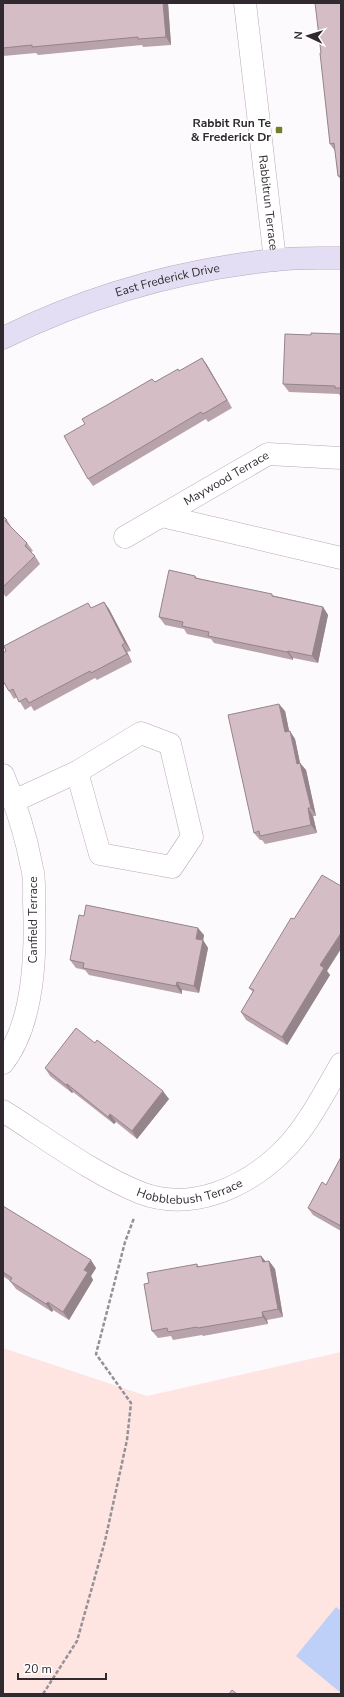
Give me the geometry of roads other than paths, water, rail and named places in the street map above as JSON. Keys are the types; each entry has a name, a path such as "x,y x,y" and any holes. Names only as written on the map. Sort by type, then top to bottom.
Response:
{"street":[{"name":"Rabbitrun Terrace","path":"245,3 275,260"},
{"name":"East Frederick Drive","path":"3,338 33,323 80,304 148,283 210,269 275,260 341,258"},
{"name":"Maywood Terrace","path":"125,536 268,454 341,458"},
{"name":"Maywood Terrace","path":"162,516 341,558"},
{"path":"14,801 77,772 141,733 170,744 192,838 172,867 100,854 77,772"},
{"name":"Canfield Terrace","path":"3,775 14,801 33,869 35,926 31,992 17,1040 3,1063"},
{"name":"Hobblebush Terrace","path":"3,1111 93,1169 122,1185 142,1193 161,1198 196,1199 212,1195 237,1184 260,1170 282,1152 306,1122 341,1064"}],"water":[{"path":"336,1607 341,1611 341,1693 296,1656"}],"place":[{"name":"Rabbit Run Te & Frederick Dr","path":"279,130"}]}
